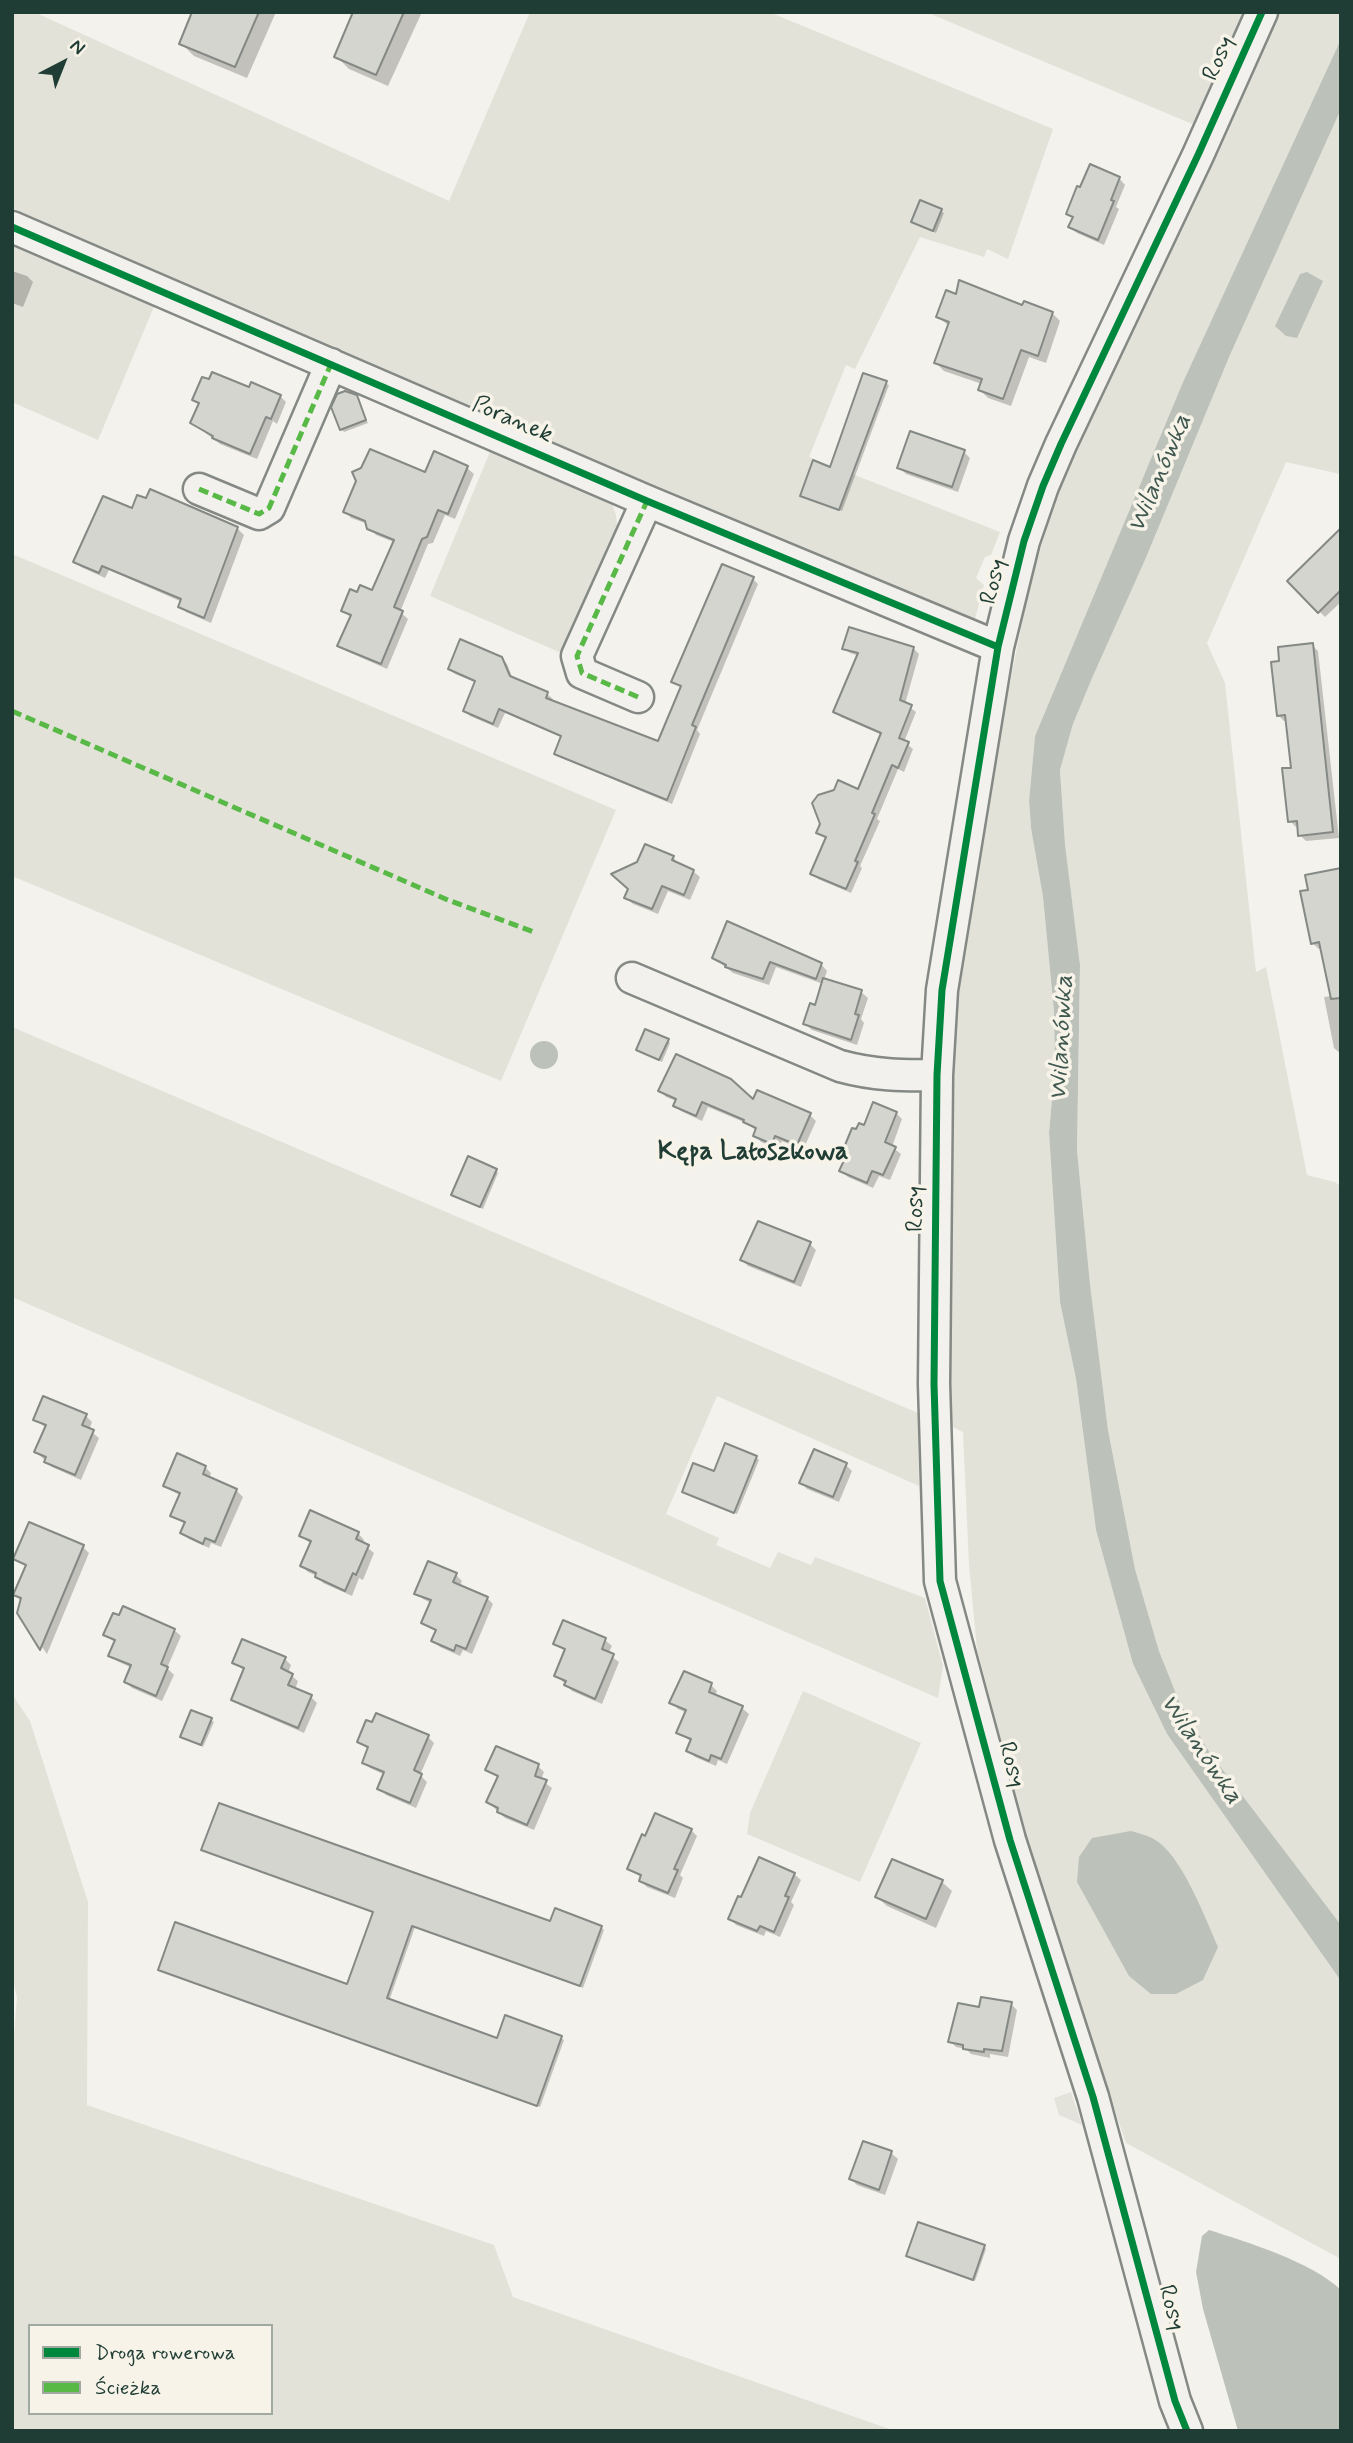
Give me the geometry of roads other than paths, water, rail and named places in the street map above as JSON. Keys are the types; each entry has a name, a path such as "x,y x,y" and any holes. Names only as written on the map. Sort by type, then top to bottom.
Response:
{"street":[{"name":"Rosy","path":"1187,2431 1175,2401 1093,2097 1010,1840 940,1581 934,1384 937,1075 942,990 998,647 1024,541 1043,486 1262,12"},
{"name":"Poranek","path":"12,227 647,501 998,647"},
{"path":"199,489 259,514 269,508 331,364"},
{"path":"638,697 582,673 577,656 647,501"},
{"path":"632,978 840,1066 865,1073 895,1076 937,1075"}],"water":[{"name":"Wilanówka","path":"1341,39 1341,109 1230,355 1145,560 1093,676 1073,724 1060,770 1065,844 1080,965 1077,1150 1108,1430 1135,1569 1159,1651 1179,1701 1210,1753 1341,1925 1341,1981 1167,1734 1133,1664 1096,1530 1076,1379 1060,1302 1049,1133 1055,1064 1054,1012 1043,897 1029,801 1035,736 1183,382"},
{"path":"1307,272 1323,281 1297,338 1286,336 1275,326 1300,274"},
{"path":"544,1041 554,1045 558,1055 554,1065 544,1069 534,1065 530,1055 534,1045"},
{"path":"1131,1831 1152,1838 1173,1857 1199,1903 1218,1947 1203,1980 1176,1994 1151,1994 1129,1976 1077,1882 1079,1857 1092,1838"},
{"path":"1209,2230 1297,2262 1341,2290 1340,2431 1238,2431 1203,2309 1196,2272 1202,2236"}],"district":[{"name":"Kępa Latoszkowa","path":"753,1154"}]}
